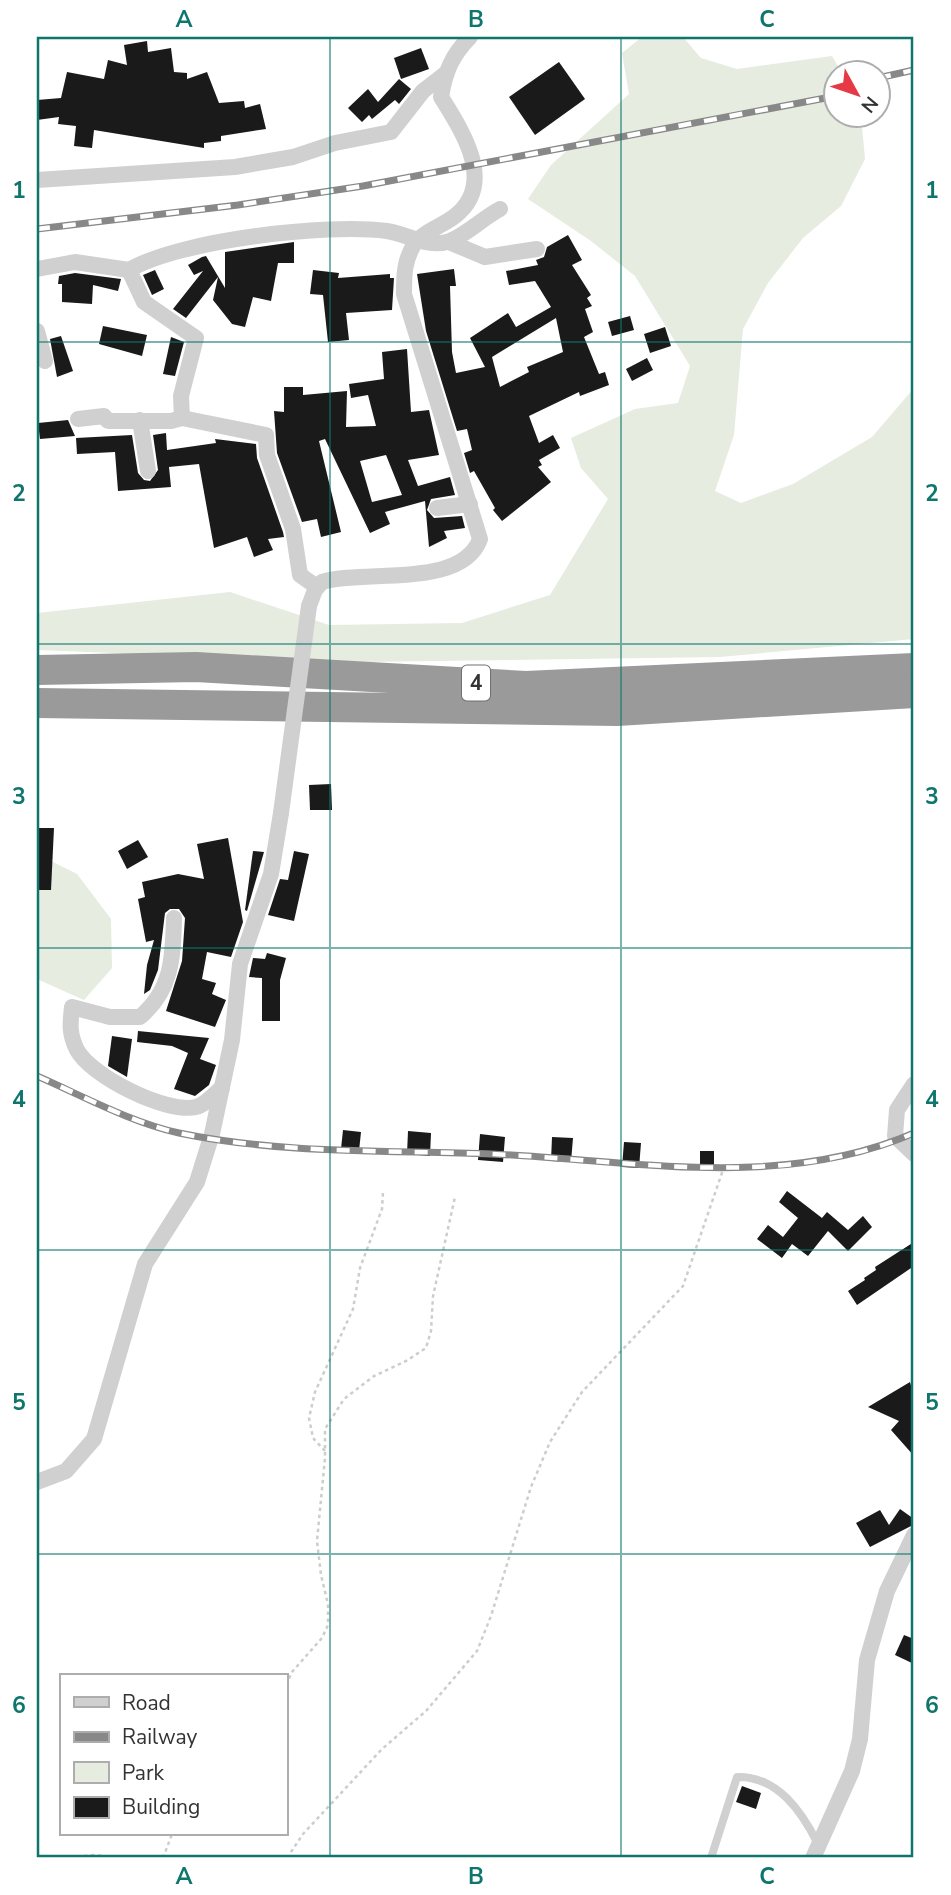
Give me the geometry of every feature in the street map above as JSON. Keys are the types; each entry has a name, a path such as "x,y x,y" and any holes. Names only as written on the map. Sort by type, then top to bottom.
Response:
{"highway":[{"name":"4","path":"51,686 196,667 526,686 914,668"},
{"name":"4","path":"51,686 617,711 914,693"}],"street":[{"path":"37,1482 66,1471 94,1439 145,1265 197,1182 232,1040 240,964 271,874 309,607 317,587 336,579 433,571 458,565 473,552 480,539 404,294 404,265 416,241 463,209 473,179 476,165 465,136 441,97 445,74 455,52 470,37"},
{"path":"37,180 235,167 293,157 335,143 391,132 423,91 445,74"},
{"path":"449,242 500,209"},
{"path":"37,269 75,262 129,270 143,262 204,246 289,234 352,230 389,231 416,241 449,242 485,257 537,249"},
{"path":"129,270 145,302 196,338 181,396 182,418"},
{"path":"37,331 44,361"},
{"path":"78,419 104,416 108,421 172,421 182,418 266,435 267,455 293,529 300,575 317,587"},
{"path":"139,420 148,471"},
{"path":"437,508 470,504"},
{"path":"174,918 170,966 160,998 140,1017 110,1017 72,1007 69,1031 78,1053 105,1077 158,1103 181,1109 199,1107 222,1088"},
{"path":"914,1084 897,1110 895,1136 914,1154"},
{"path":"817,1853 852,1771 860,1739 867,1660 887,1591 914,1535"}],"lane":[{"path":"711,1858 737,1777 748,1777 782,1793 806,1818 817,1853"}],"path":[{"path":"287,1858 303,1834 382,1749 426,1710 477,1651 491,1616 531,1487 550,1442 582,1392 684,1286 724,1167"},
{"path":"325,1451 313,1438 309,1418 315,1392 353,1309 360,1268 382,1209 383,1192"},
{"path":"287,1686 291,1673 322,1639 328,1625 328,1604 317,1541 325,1429 344,1399 374,1376 426,1348 431,1331 433,1296 455,1197"},
{"path":"163,1858 171,1836"},
{"path":"62,1858 94,1855 120,1858"}],"green space":[{"path":"642,37 683,37 701,58 737,69 832,56 834,60 822,60 822,130 862,130 865,159 841,206 803,238 768,283 743,329 734,435 715,491 741,503 793,484 872,437 914,388 914,639 720,657 358,662 37,650 37,613 230,592 329,625 462,623 550,595 608,499 581,468 571,438 635,409 678,403 690,366 635,276 591,241 528,199 551,165 629,94 622,53"},
{"path":"39,855 77,874 111,919 112,968 84,1000 37,979"}],"building":[{"path":"147,41 148,52 171,48 174,72 187,73 187,79 207,72 219,103 244,101 245,108 260,104 266,129 221,136 221,141 204,143 204,148 94,130 92,148 74,146 76,126 58,124 59,117 37,120 37,100 61,98 67,72 104,79 108,60 127,65 124,45"},
{"path":"421,48 429,69 401,79 394,58"},
{"path":"559,62 585,99 535,135 509,97"},
{"path":"399,79 411,89 399,104 395,100 372,119 369,115 362,122 348,108 368,89 378,102"},
{"path":"568,235 582,260 572,265 591,295 587,298 592,306 585,309 593,332 584,337 599,374 605,372 609,385 580,396 579,392 529,416 539,443 553,435 560,448 539,460 542,465 538,467 551,482 502,521 493,510 495,508 474,471 470,473 464,453 472,450 467,429 457,431 426,331 417,274 454,269 456,286 450,286 452,352 456,373 485,367 470,338 508,313 516,327 551,307 535,281 509,285 506,271 538,265 536,260 544,257 547,247","holes":["556,318 563,352 527,367 529,372 500,387 492,357"]},
{"path":"294,242 294,263 278,263 271,301 253,297 245,327 232,324 213,300 218,277 186,318 173,309 203,271 194,275 188,265 202,257 206,256 225,288 225,252"},
{"path":"155,270 164,289 152,295 143,275"},
{"path":"313,270 339,273 338,278 390,274 390,278 394,278 392,310 346,313 349,340 328,342 323,295 310,294"},
{"path":"75,273 121,279 118,291 93,285 92,304 62,302 59,276"},
{"path":"630,316 634,330 612,336 608,322"},
{"path":"103,326 147,335 142,356 99,344"},
{"path":"665,327 671,346 650,353 644,334"},
{"path":"61,336 73,371 57,377 50,339"},
{"path":"171,337 184,342 175,376 163,374"},
{"path":"407,349 411,412 429,410 439,455 408,460 418,486 450,477 455,495 431,499 427,510 434,518 462,516 465,528 444,531 447,538 429,547 425,501 385,512 390,524 370,533 325,439 319,441 341,532 321,537 317,519 302,522 277,453 274,411 284,412 284,387 303,387 303,395 347,391 346,427 376,426 368,395 351,398 349,384 384,379 382,352","holes":["386,455 402,495 372,502 360,461"]},
{"path":"647,358 653,370 632,381 626,369"},
{"path":"68,420 75,436 40,439 38,423"},
{"path":"166,433 167,450 216,443 215,439 256,444 257,458 284,537 268,539 273,550 254,557 247,537 214,548 199,464 169,467 171,487 118,491 115,452 77,454 76,438 132,435 138,473 144,480 150,481 158,470 153,435"},
{"path":"331,784 332,810 310,810 309,785"},
{"path":"37,828 54,828 51,890 37,890"},
{"path":"228,838 243,922 231,957 207,952 202,979 216,983 212,994 226,1000 215,1027 166,1011 182,961 185,918 179,909 170,909 165,913 158,970 150,990 144,994 147,965 154,940 146,942 138,899 145,897 142,882 178,874 204,879 197,844"},
{"path":"138,840 148,857 127,869 118,851"},
{"path":"253,851 264,852 247,911 245,910"},
{"path":"294,851 309,854 294,921 268,915 280,879 288,880"},
{"path":"267,953 286,958 280,980 280,1021 262,1021 262,978 249,977 253,958 265,959"},
{"path":"138,1031 209,1038 200,1059 216,1065 209,1085 195,1096 174,1089 188,1053 172,1046 137,1042"},
{"path":"112,1036 132,1039 127,1077 108,1066"},
{"path":"343,1130 361,1132 359,1151 341,1149"},
{"path":"408,1131 431,1133 430,1156 407,1154"},
{"path":"480,1134 505,1137 503,1162 478,1160"},
{"path":"552,1137 573,1138 571,1162 551,1161"},
{"path":"624,1142 641,1143 639,1168 622,1167"},
{"path":"700,1151 714,1151 714,1169 700,1169"},
{"path":"787,1191 822,1218 827,1212 848,1230 863,1216 872,1227 848,1251 828,1231 808,1256 792,1244 782,1258 757,1239 768,1225 783,1237 798,1218 779,1202"},
{"path":"914,1242 914,1266 857,1305 848,1291 865,1280 864,1278 876,1270 875,1267"},
{"path":"910,1382 914,1396 914,1456 891,1430 899,1421 868,1407"},
{"path":"900,1509 914,1519 913,1525 870,1547 856,1523 880,1510 889,1525"},
{"path":"904,1635 914,1639 914,1664 895,1655"},
{"path":"742,1786 761,1793 756,1809 736,1802"}],"railway":[{"path":"892,75 914,70"},
{"path":"37,229 238,205 363,186 822,99"},
{"path":"37,1076 161,1128 217,1140 295,1148 491,1154 705,1168 758,1167 811,1162 863,1151 914,1133"}]}
